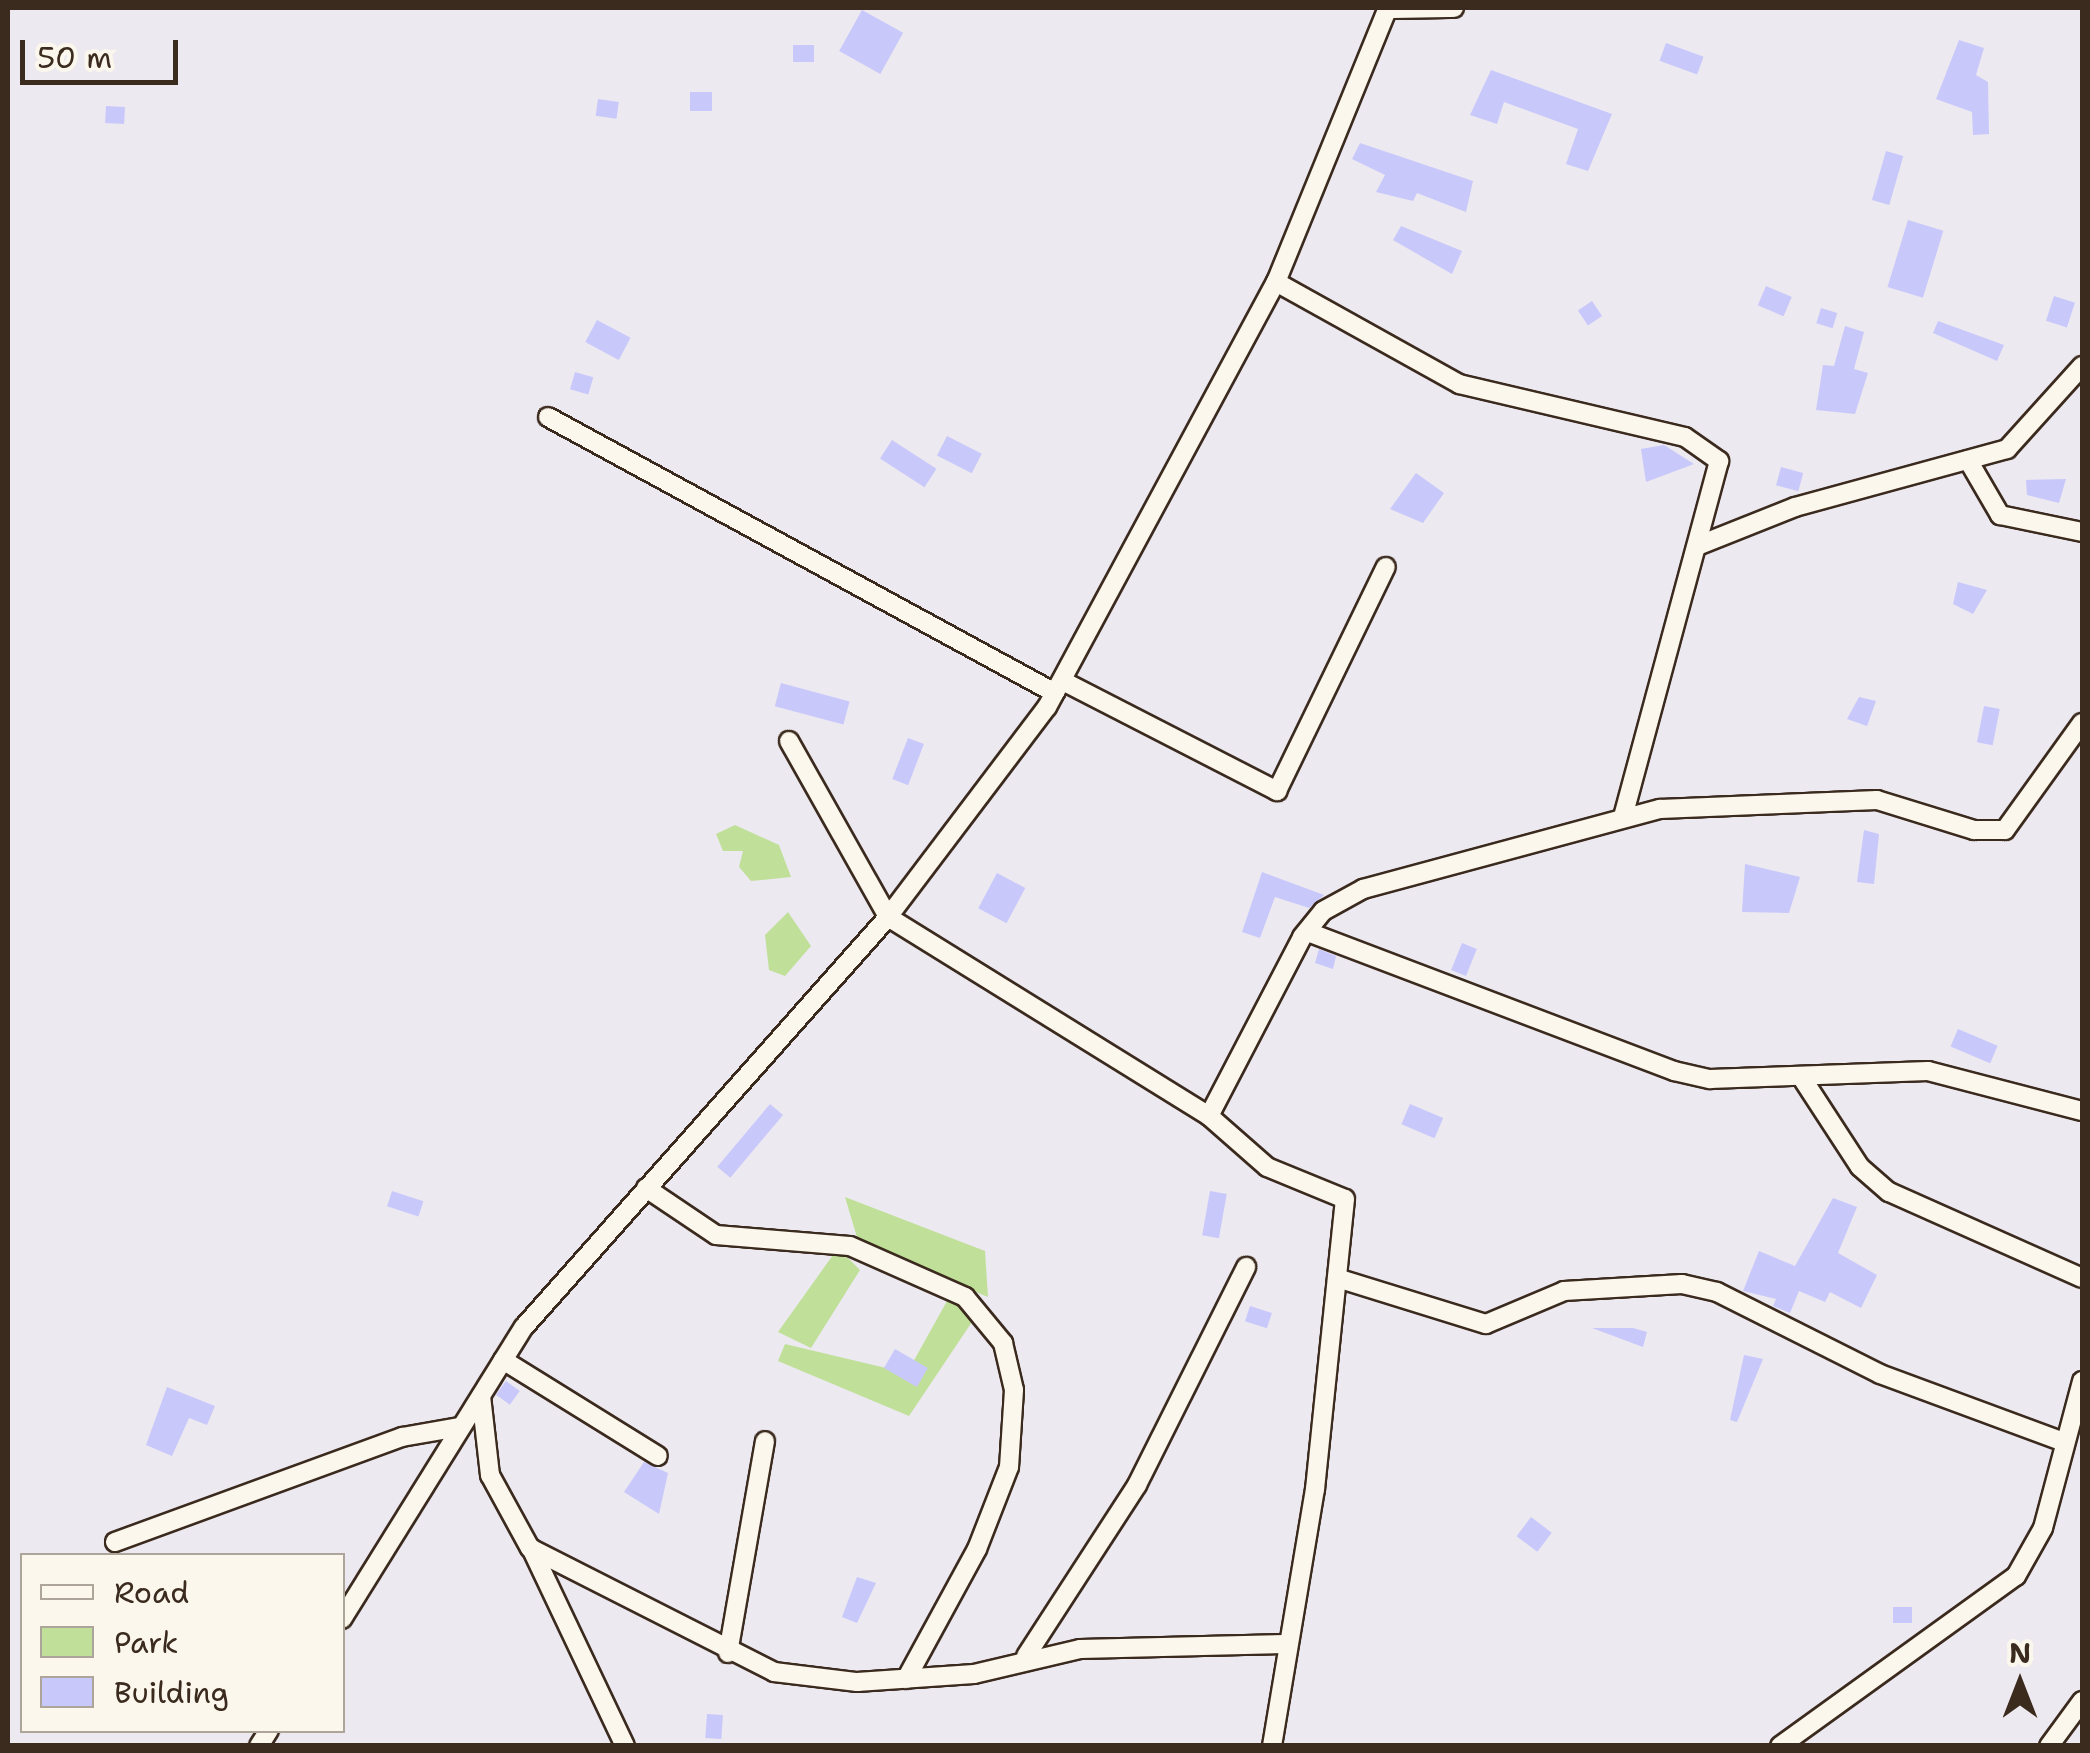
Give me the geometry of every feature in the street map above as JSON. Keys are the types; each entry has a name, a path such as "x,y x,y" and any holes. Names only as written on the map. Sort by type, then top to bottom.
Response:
{"street":[{"path":"345,1614 502,1360 646,1188 888,917 1059,687 1276,282 1388,8 1454,8"},
{"path":"1276,282 1459,384 1685,437 1719,461 1624,814"},
{"path":"1698,546 1796,506 2021,442 2082,366"},
{"path":"548,417 1059,687 1277,792 1386,567"},
{"path":"1968,460 2000,515 2082,532"},
{"path":"1209,1116 1308,932 1323,911 1362,888 1624,814 1840,798 2005,830 2082,723"},
{"path":"790,741 888,917 1209,1116 1267,1167 1345,1199 1338,1278 1272,1746"},
{"path":"1308,932 1674,1071 1802,1078 1928,1071 2082,1111"},
{"path":"1802,1078 1860,1167 1889,1192 2082,1278"},
{"path":"646,1188 716,1235 850,1246 965,1296 1002,1343 1014,1390 1009,1467 978,1549 906,1678"},
{"path":"1026,1656 1137,1485 1246,1267"},
{"path":"1338,1278 1486,1324 1564,1291 1658,1280 1700,1288 1880,1374 2064,1442"},
{"path":"502,1360 658,1456"},
{"path":"1780,1746 2016,1576 2043,1528 2082,1382"},
{"path":"481,1396 490,1476 530,1548 624,1746"},
{"path":"116,1542 384,1444 460,1427"},
{"path":"728,1653 765,1442"},
{"path":"530,1548 728,1653 824,1682 974,1674 1026,1656 1286,1644"},
{"path":"2049,1746 2082,1701"}],"green space":[{"path":"735,825 779,845 791,877 751,881 739,867 743,851 723,851 716,834"},
{"path":"788,912 811,946 785,976 769,970 765,935"},
{"path":"845,1197 985,1251 988,1297 859,1244"},
{"path":"838,1248 860,1270 811,1348 778,1332"},
{"path":"952,1292 980,1310 909,1416 778,1361 785,1344 907,1373"}],"building":[{"path":"862,10 903,33 880,74 839,51"},
{"path":"1959,40 1984,48 1976,75 1988,82 1989,134 1973,135 1972,112 1936,99"},
{"path":"1666,43 1704,57 1697,75 1660,61"},
{"path":"793,45 814,45 814,62 793,62"},
{"path":"1491,70 1612,114 1588,171 1566,164 1578,129 1504,102 1497,124 1470,115"},
{"path":"690,92 712,92 712,111 690,111"},
{"path":"598,99 619,102 616,119 596,116"},
{"path":"106,106 125,107 124,124 105,123"},
{"path":"1360,143 1473,181 1466,212 1417,193 1413,201 1376,192 1385,175 1352,159"},
{"path":"1886,151 1903,156 1889,205 1872,200"},
{"path":"1908,220 1943,231 1923,298 1888,287"},
{"path":"1401,226 1462,251 1452,274 1393,240"},
{"path":"1766,286 1792,297 1784,316 1758,305"},
{"path":"2054,296 2075,303 2067,328 2046,321"},
{"path":"1592,301 1602,316 1588,325 1578,311"},
{"path":"1821,308 1837,313 1833,328 1816,323"},
{"path":"597,320 631,338 619,360 585,342"},
{"path":"1938,321 2004,345 1997,361 1933,333"},
{"path":"1845,326 1864,332 1854,369 1868,373 1855,414 1816,410 1823,365 1834,366"},
{"path":"575,372 593,377 588,395 570,389"},
{"path":"947,436 982,454 972,473 937,456"},
{"path":"892,440 936,469 924,487 880,458"},
{"path":"1664,445 1694,464 1646,482 1641,449"},
{"path":"1781,467 1803,473 1798,491 1776,485"},
{"path":"1416,473 1444,493 1423,523 1390,509"},
{"path":"2066,479 2059,503 2027,495 2026,480"},
{"path":"1958,582 1987,590 1973,614 1953,604"},
{"path":"781,683 850,701 843,725 775,706"},
{"path":"1859,697 1876,701 1867,726 1847,719"},
{"path":"1984,706 2000,709 1993,745 1977,742"},
{"path":"908,738 924,744 908,785 892,779"},
{"path":"1864,830 1879,834 1874,884 1857,882"},
{"path":"1745,864 1800,877 1789,913 1742,912"},
{"path":"1262,872 1324,895 1309,908 1275,897 1260,938 1242,932"},
{"path":"997,873 1025,888 1006,923 978,908"},
{"path":"1462,943 1477,949 1466,976 1451,970"},
{"path":"1319,949 1336,956 1333,969 1315,963"},
{"path":"1958,1029 1998,1046 1990,1063 1951,1046"},
{"path":"770,1104 783,1115 730,1178 717,1167"},
{"path":"1410,1104 1443,1118 1435,1138 1401,1124"},
{"path":"392,1191 423,1201 418,1216 387,1206"},
{"path":"1210,1191 1227,1194 1219,1238 1202,1235"},
{"path":"1833,1198 1857,1207 1838,1253 1877,1275 1861,1308 1830,1292 1825,1302 1799,1291 1790,1313 1773,1306 1776,1299 1743,1291 1759,1251 1795,1266"},
{"path":"1250,1306 1272,1313 1267,1328 1245,1321"},
{"path":"1592,1328 1633,1328 1647,1332 1643,1347"},
{"path":"895,1349 928,1368 917,1387 884,1368"},
{"path":"1744,1355 1763,1359 1737,1422 1730,1420"},
{"path":"506,1381 520,1391 510,1405 496,1395"},
{"path":"167,1387 215,1406 207,1425 189,1418 172,1456 146,1445"},
{"path":"644,1462 668,1473 659,1514 624,1492"},
{"path":"1531,1517 1552,1533 1537,1552 1517,1536"},
{"path":"857,1577 876,1583 857,1623 842,1617"},
{"path":"1893,1607 1912,1607 1912,1623 1893,1623"},
{"path":"707,1714 723,1715 721,1739 705,1738"}]}
